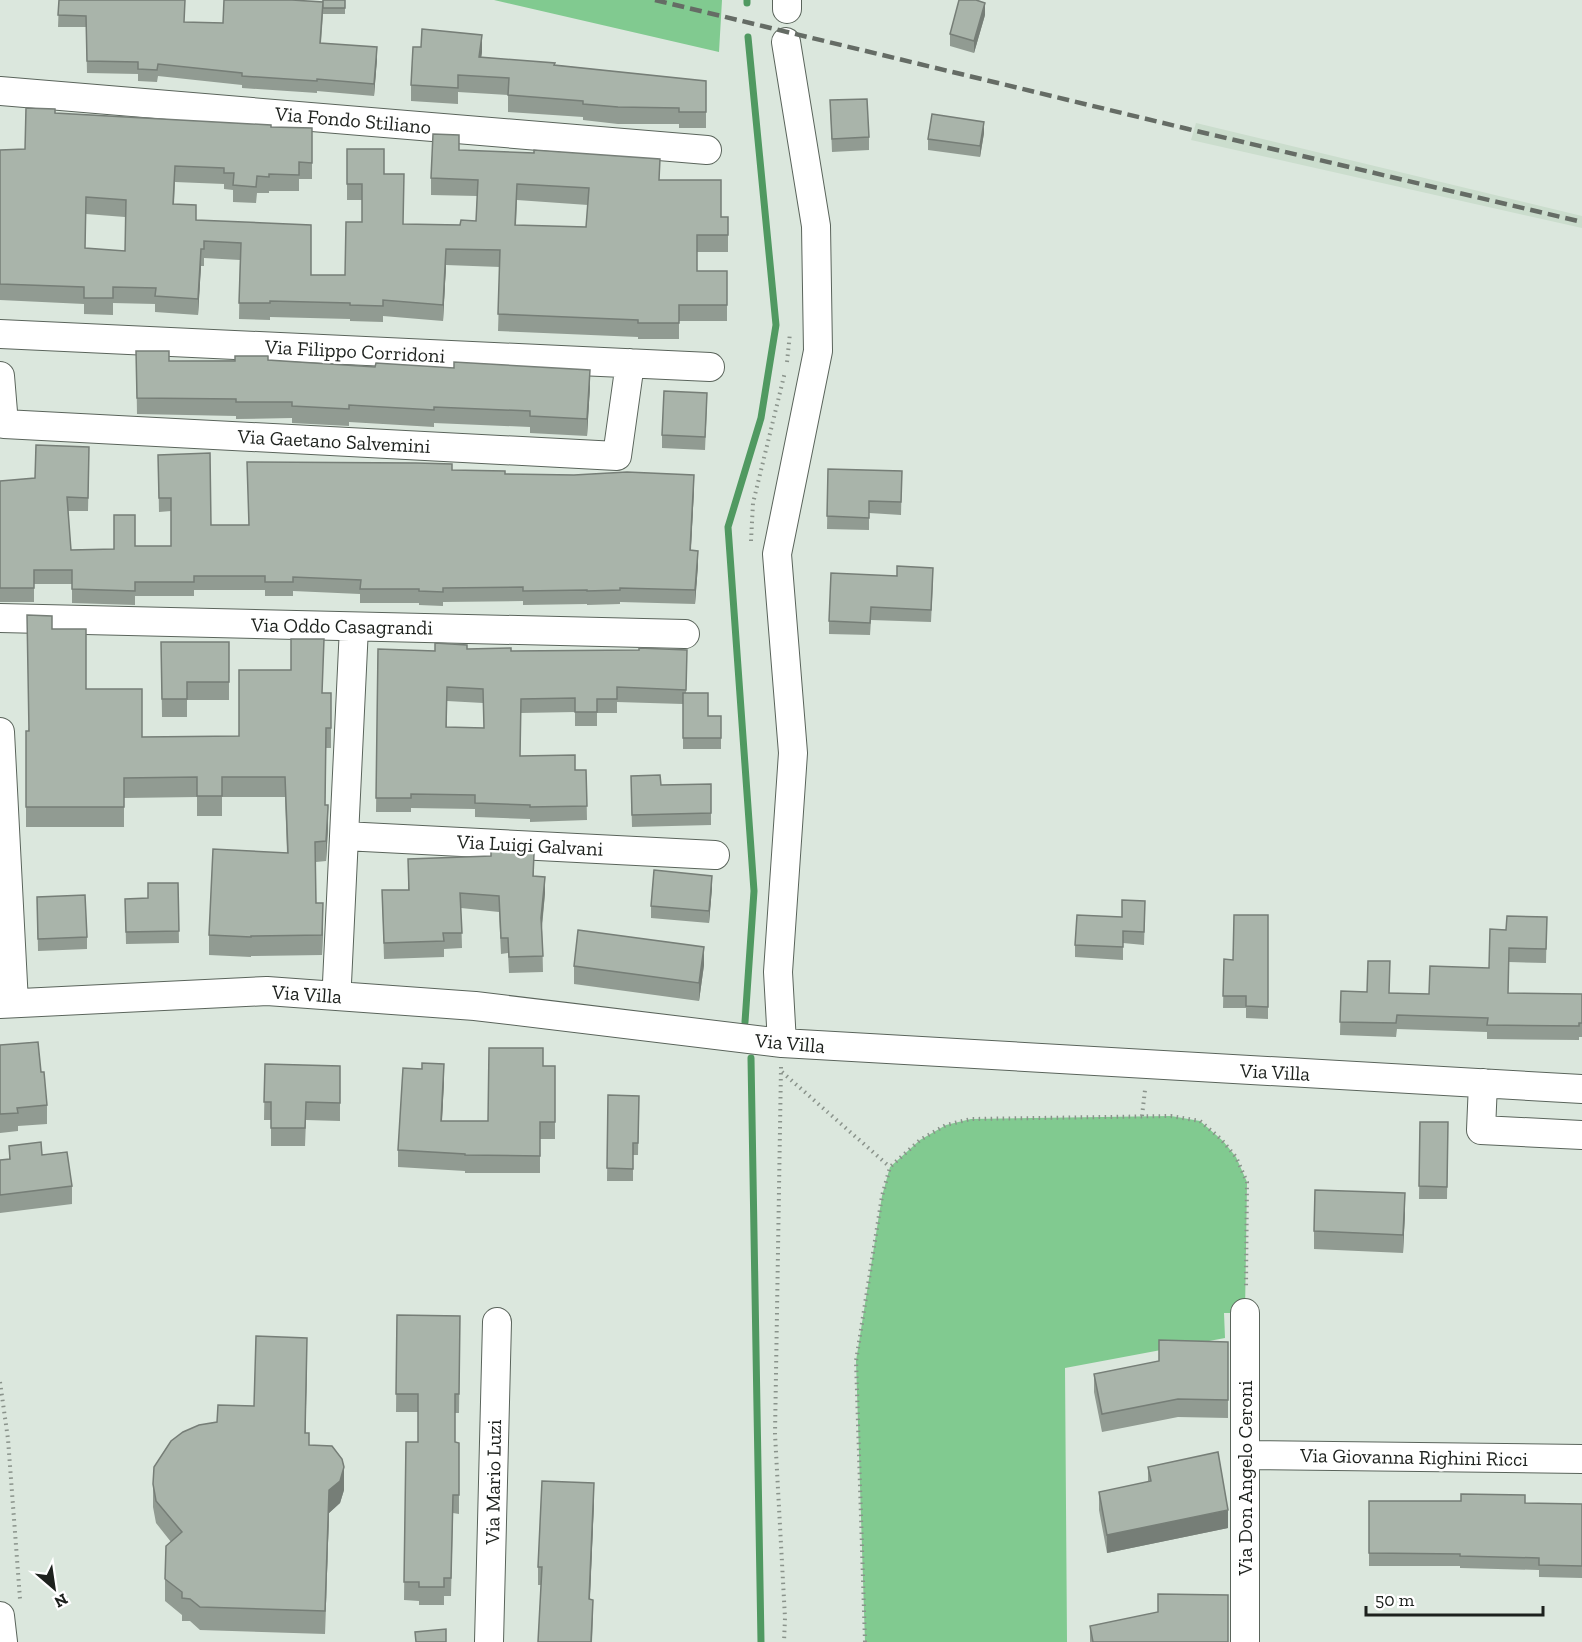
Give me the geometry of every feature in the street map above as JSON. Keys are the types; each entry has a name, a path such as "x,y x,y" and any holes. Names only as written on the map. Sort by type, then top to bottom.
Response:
{"street":[{"path":"782,1043 778,972 793,753 777,554 818,351 816,226 786,42"},
{"name":"Via Fondo Stiliano","path":"0,91 706,150"},
{"name":"Via Filippo Corridoni","path":"0,334 710,367"},
{"name":"Via Gaetano Salvemini","path":"0,376 4,424 617,456 630,363"},
{"name":"Via Oddo Casagrandi","path":"0,618 685,633"},
{"path":"338,996 354,627"},
{"path":"0,732 7,1003"},
{"name":"Via Luigi Galvani","path":"344,836 715,855"},
{"name":"Via Villa","path":"7,1003 267,991 475,1006 782,1043 1582,1089"},
{"path":"1483,1083 1481,1130 1582,1135"},
{"name":"Via Don Angelo Ceroni","path":"1245,1314 1245,1642"},
{"name":"Via Mario Luzi","path":"489,1642 497,1322"},
{"name":"Via Giovanna Righini Ricci","path":"1246,1455 1582,1459"},
{"path":"3,1642 10,1612"}],"path":[{"path":"782,1043 775,1434 785,1618 784,1642"},
{"path":"781,1072 890,1167"},
{"path":"865,1642 856,1361 882,1196 890,1167 920,1140 946,1125 971,1119 1171,1116 1200,1121 1221,1139 1236,1157 1247,1182 1245,1314"},
{"path":"0,1382 9,1439 10,1612"}],"shaded area":[{"path":"1196,123 1582,216 1582,228 1191,140"}],"green space":[{"path":"494,0 722,0 719,52"},
{"path":"1171,1116 1200,1121 1223,1141 1236,1157 1247,1182 1245,1313 1224,1313 1225,1338 1065,1368 1067,1642 865,1642 856,1361 882,1196 890,1167 920,1140 946,1125 971,1119"}],"building":[{"path":"59,0 185,0 184,22 223,23 224,0 323,2 320,43 377,47 374,84 242,76 242,73 158,64 157,70 138,69 138,62 87,61 86,16 58,15"},
{"path":"323,0 345,0 345,8 323,8"},
{"path":"959,0 976,0 985,3 974,41 950,34"},
{"path":"422,29 482,35 479,57 555,63 554,65 706,81 706,112 679,112 679,108 583,104 583,101 508,95 509,78 458,75 458,88 411,85 413,47 421,47"},
{"path":"867,99 869,137 832,139 830,100"},
{"path":"26,108 55,109 55,113 312,128 312,163 299,162 299,175 257,176 256,187 233,185 234,173 224,173 224,168 175,166 173,204 196,205 196,220 311,225 311,275 345,275 346,222 362,222 362,184 347,184 347,149 384,149 384,174 404,174 403,224 460,225 461,220 476,221 478,180 431,178 433,134 459,135 459,150 534,153 534,150 660,159 659,180 721,180 721,217 728,217 728,235 697,235 697,271 727,271 727,305 679,305 679,323 638,323 638,320 498,314 500,250 446,249 443,305 383,300 383,306 270,301 270,303 239,303 241,243 204,241 204,249 201,249 198,299 155,296 156,288 113,287 113,298 84,298 84,287 0,284 0,150 25,149","holes":["517,184 589,188 586,227 515,225","86,197 126,200 125,251 85,248"]},
{"path":"932,114 984,122 980,146 928,139"},
{"path":"136,351 169,351 169,361 235,361 235,356 268,356 268,360 375,367 376,363 454,368 454,362 590,370 587,419 530,416 530,411 434,407 434,410 349,405 349,409 292,406 292,402 236,402 236,399 137,398"},
{"path":"664,391 707,393 705,437 662,435"},
{"path":"36,445 89,447 88,498 67,497 71,550 114,549 114,515 135,515 135,546 171,546 171,498 159,498 158,455 210,453 211,525 249,525 247,462 452,464 452,470 505,471 505,474 574,475 627,472 694,475 690,550 698,551 695,590 620,588 620,590 523,591 523,587 443,588 443,592 419,591 419,589 360,589 361,580 293,577 293,582 265,582 265,576 194,576 194,582 135,582 135,591 72,589 72,570 34,570 34,588 0,588 0,481 35,478"},
{"path":"828,469 902,471 901,502 869,501 869,518 827,516"},
{"path":"897,566 933,568 931,610 871,607 870,623 829,621 831,573 897,576"},
{"path":"27,615 52,616 52,629 86,629 86,689 142,689 142,737 239,736 239,670 291,670 291,639 324,639 322,693 331,693 331,728 326,728 325,805 328,805 328,808 326,841 315,842 316,903 323,903 322,935 251,937 209,935 213,849 288,853 285,777 222,777 222,796 197,796 197,777 124,778 124,807 26,807 26,731 29,731"},
{"path":"161,642 229,642 229,682 187,682 187,699 162,699"},
{"path":"435,643 467,645 467,649 511,648 511,651 639,650 639,648 687,650 686,690 617,687 617,699 597,699 597,712 575,712 575,698 521,699 520,756 575,755 575,770 586,770 587,806 530,807 530,805 475,803 475,795 411,794 411,798 376,798 378,649 435,651","holes":["447,687 483,689 484,728 446,727"]},
{"path":"683,693 708,693 708,716 721,716 721,738 683,738"},
{"path":"660,775 661,785 711,784 711,813 632,815 631,776"},
{"path":"491,850 534,854 533,876 545,877 541,918 543,956 509,957 508,938 501,938 499,896 460,893 462,933 443,933 444,941 384,943 382,890 409,890 408,859 491,856"},
{"path":"654,870 712,876 709,911 651,906"},
{"path":"148,883 178,883 179,931 126,932 125,899 148,898"},
{"path":"85,895 87,937 38,939 37,897"},
{"path":"1122,900 1145,901 1144,932 1123,931 1123,947 1075,945 1077,915 1122,917"},
{"path":"1234,915 1268,915 1268,1007 1246,1006 1246,996 1223,996 1224,959 1233,960"},
{"path":"1507,916 1547,917 1546,949 1509,948 1508,993 1582,994 1582,1023 1579,1023 1579,1026 1487,1025 1488,1018 1397,1015 1396,1023 1340,1022 1341,991 1367,992 1368,961 1390,961 1389,993 1429,994 1430,966 1489,968 1490,929 1506,930"},
{"path":"578,930 704,947 699,983 574,966"},
{"path":"38,1042 47,1105 17,1108 18,1113 0,1114 0,1045"},
{"path":"489,1048 543,1048 543,1066 555,1066 555,1122 540,1122 540,1156 465,1155 398,1150 403,1068 422,1069 422,1063 444,1064 441,1121 488,1121"},
{"path":"265,1064 340,1066 340,1103 306,1102 305,1128 271,1128 271,1102 264,1102"},
{"path":"608,1095 639,1096 638,1143 633,1143 633,1169 607,1168"},
{"path":"1420,1122 1448,1122 1447,1187 1419,1186"},
{"path":"41,1142 42,1155 67,1152 72,1186 0,1195 0,1160 10,1159 9,1146"},
{"path":"1315,1190 1405,1193 1403,1235 1314,1231"},
{"path":"397,1315 460,1316 459,1394 455,1394 455,1442 459,1443 459,1495 453,1495 451,1578 444,1578 444,1587 419,1587 419,1582 404,1582 406,1442 418,1442 418,1394 396,1394"},
{"path":"256,1336 307,1338 305,1433 309,1433 309,1445 332,1446 342,1459 344,1467 340,1481 329,1490 325,1611 200,1607 190,1599 182,1598 182,1592 165,1579 166,1546 182,1532 156,1501 153,1484 154,1467 171,1441 183,1432 199,1425 217,1422 218,1405 254,1406"},
{"path":"1159,1340 1228,1342 1228,1400 1178,1399 1102,1414 1094,1374 1159,1361"},
{"path":"1218,1452 1228,1510 1107,1535 1099,1492 1151,1481 1148,1467"},
{"path":"542,1481 594,1483 589,1599 593,1600 591,1642 538,1642 542,1567 538,1567"},
{"path":"1461,1494 1525,1495 1525,1503 1582,1504 1582,1566 1539,1565 1539,1558 1369,1553 1369,1501 1461,1501"},
{"path":"1158,1594 1228,1595 1228,1642 1093,1642 1090,1626 1158,1612"},
{"path":"446,1629 446,1642 416,1642 415,1632"}],"waterway":[{"path":"745,1022 754,891 728,527 761,418 776,325 748,37"},
{"path":"751,1058 761,1642"}],"railway":[{"path":"655,0 1582,222"}]}
